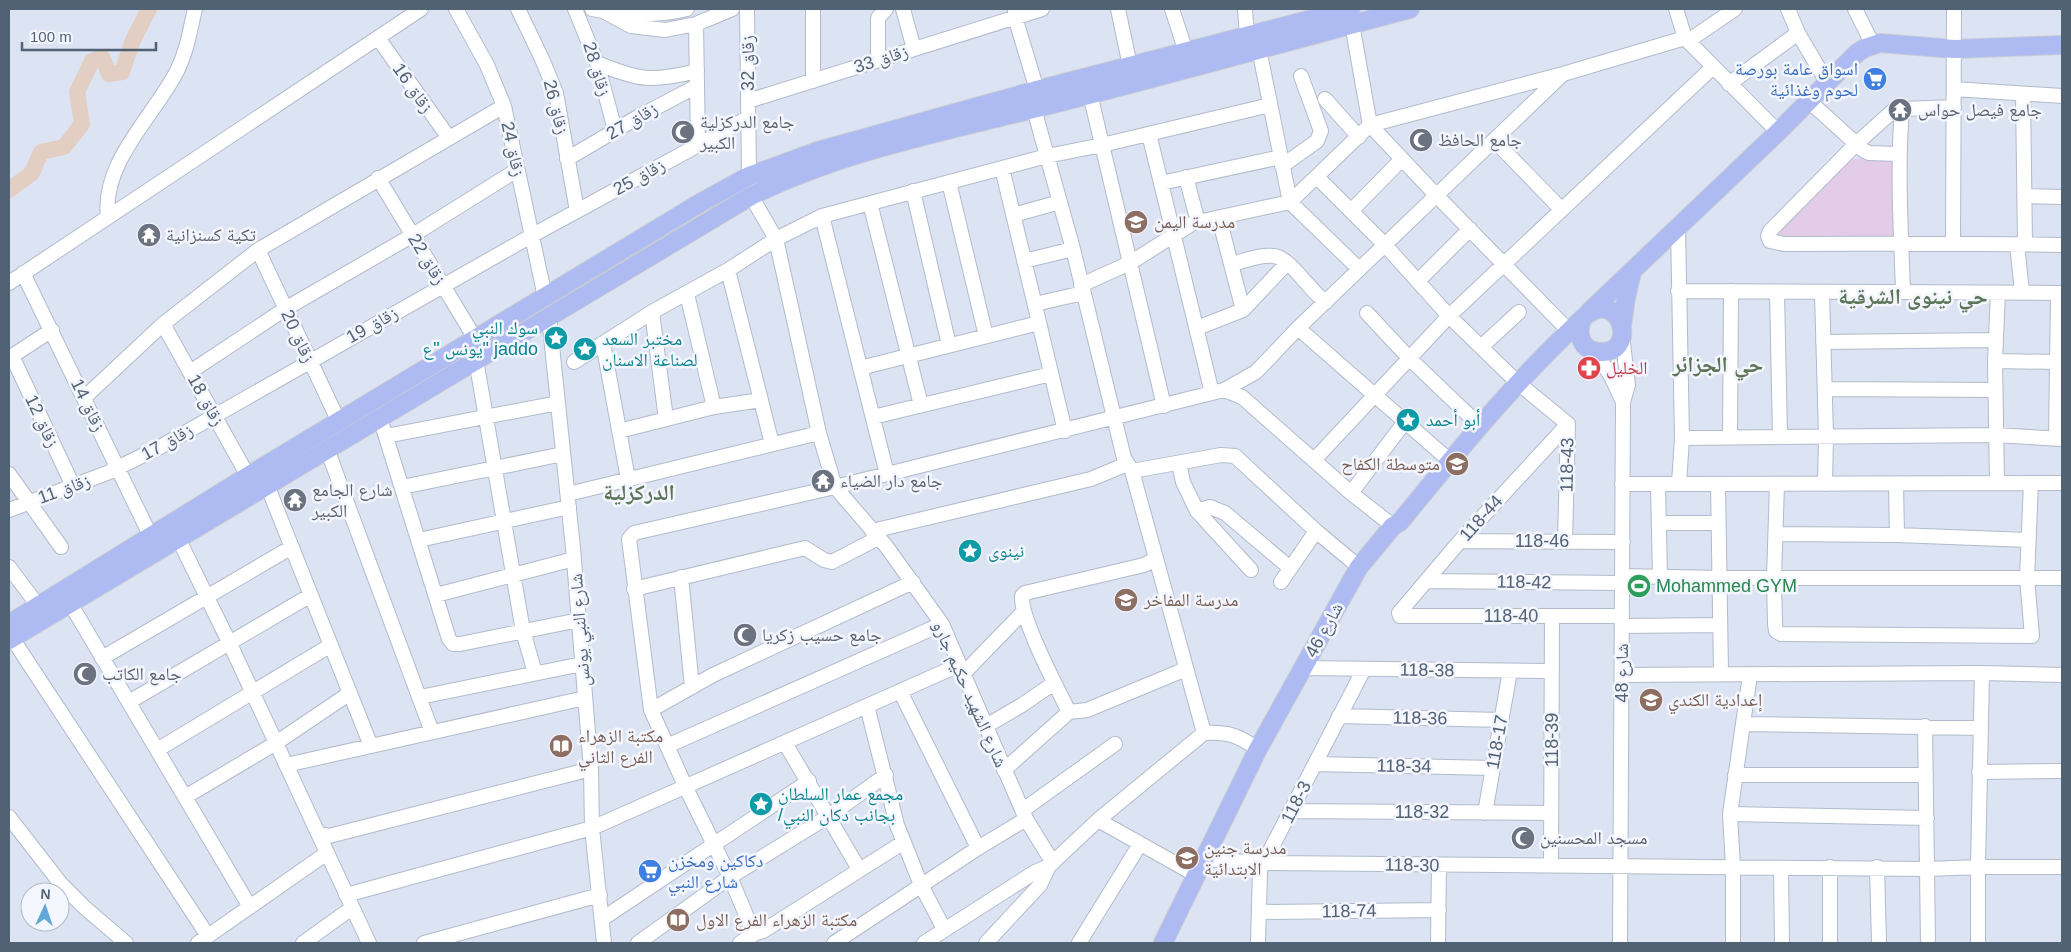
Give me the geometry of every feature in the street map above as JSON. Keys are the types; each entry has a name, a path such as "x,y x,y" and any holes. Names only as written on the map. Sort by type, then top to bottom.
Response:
{"main road":[{"path":"10,634 70,603 752,196 788,178 909,138 1090,94 1348,13 1410,9"},
{"path":"10,634 39,607 248,476 749,176 818,151 1037,90 1186,52 1253,43"},
{"path":"1873,45 1888,44 1954,49 2062,45"},
{"name":"شارع 46","path":"1163,943 1258,749 1359,567 1543,355 1810,102 1858,53 1873,45"},
{"path":"1543,355 1560,349 1608,351 1619,342 1632,272"},
{"path":"1590,349 1581,341 1579,333 1579,325 1586,315 1597,309 1605,309 1619,318 1622,330"}],"street":[{"path":"108,217 106,204 110,184 124,153 176,73 186,51 195,9"},
{"path":"9,284 421,9"},
{"name":"زقاق 24","path":"456,9 487,65 504,106 531,236 546,297"},
{"name":"زقاق 26","path":"518,9 542,59 556,94 577,211"},
{"name":"زقاق 28","path":"575,9 597,63 615,130"},
{"path":"597,10 642,15 687,9"},
{"path":"597,10 631,26 665,30 696,24 732,9"},
{"name":"زقاق 32","path":"748,9 749,176"},
{"path":"813,9 813,81"},
{"path":"878,60 878,18 886,9"},
{"path":"903,9 914,49"},
{"name":"زقاق 33","path":"748,101 914,49 1015,13 1042,9"},
{"path":"1118,9 1130,66"},
{"path":"1172,9 1186,52"},
{"path":"1246,9 1270,106 1290,202 1359,269"},
{"path":"1676,9 1687,40 1778,132"},
{"path":"1034,304 1082,289 1130,263 1193,223 1290,202 1370,125 1687,40 1735,9"},
{"path":"1788,9 1798,32 1828,84"},
{"path":"1855,9 1873,45"},
{"path":"1953,244 1954,9"},
{"path":"1015,13 1037,90"},
{"path":"1348,13 1370,125 1569,331"},
{"path":"696,24 698,145"},
{"path":"1729,84 1798,32"},
{"name":"زقاق 16","path":"378,38 449,138"},
{"path":"597,63 631,76 653,80 671,78 698,71"},
{"path":"1314,460 1449,316 1713,67"},
{"path":"756,932 752,929 730,877 650,710 629,539 634,534 835,488 1218,392 1256,372 1298,328 1563,74"},
{"path":"1161,183 1186,177 1282,162 1317,141 1321,131 1301,76"},
{"name":"زقاق 27","path":"568,159 615,130 697,86"},
{"path":"1954,89 2062,96"},
{"path":"1090,94 1164,406"},
{"path":"2022,292 2021,244 2024,196 2023,94"},
{"path":"1325,99 1359,136"},
{"path":"1810,102 1856,144 1869,153 1898,154"},
{"path":"85,397 163,324 258,250 378,178 504,106"},
{"path":"574,362 652,312 728,270 776,239 822,216 1047,156 1270,106"},
{"path":"1954,108 1896,110 1856,144 1770,231 1768,236 1770,241 1784,244 2062,245"},
{"path":"1034,109 1073,249 1124,458 1130,468 1204,733"},
{"path":"1902,109 1898,154 1903,292"},
{"name":"زقاق 25","path":"531,236 748,118"},
{"path":"1149,134 1197,328 1218,392"},
{"path":"1494,140 1561,209"},
{"path":"1351,211 1402,159"},
{"path":"1002,168 1065,431"},
{"path":"190,372 285,309 412,235 517,170"},
{"path":"1186,177 1198,222"},
{"name":"زقاق 22","path":"378,178 476,340"},
{"name":"118-43","path":"1317,178 1385,245 1449,316 1518,383 1568,424 1565,542"},
{"path":"949,182 986,336"},
{"path":"913,191 949,345"},
{"path":"752,196 776,239 819,433 835,488"},
{"path":"2024,196 2062,196"},
{"path":"1013,215 1060,202"},
{"path":"870,203 920,405"},
{"path":"822,216 886,474"},
{"path":"1218,218 1243,310"},
{"path":"1678,227 1682,438 1679,484"},
{"path":"1418,282 1470,229"},
{"name":"زقاق 19","path":"215,415 531,236"},
{"path":"1024,261 1073,249"},
{"name":"زقاق 20","path":"258,250 339,422"},
{"path":"1232,264 1276,256 1287,263 1326,302"},
{"path":"1197,328 1243,310 1287,263"},
{"path":"728,270 772,444"},
{"name":"زقاق 14","path":"23,273 85,397 151,537"},
{"path":"1678,291 2060,293 2057,362 2060,386 2059,439 1995,435 1730,436 1682,438"},
{"path":"1730,291 1730,436"},
{"path":"1777,292 1780,436"},
{"path":"1822,292 1826,389 1825,484"},
{"path":"1997,484 1995,361 1998,293"},
{"path":"687,294 714,407"},
{"path":"652,312 666,419"},
{"path":"1481,347 1519,312"},
{"path":"1367,313 1409,358 1480,426"},
{"name":"شارع النبي يونس","path":"549,317 574,559 590,769 592,828 604,943"},
{"path":"860,368 1039,323"},
{"name":"زقاق 18","path":"163,324 248,476"},
{"path":"1298,328 1450,462"},
{"path":"10,357 52,330"},
{"name":"شارع 48","path":"1620,943 1623,402 1628,385 1622,330"},
{"path":"1823,342 1996,340"},
{"path":"603,343 628,479"},
{"path":"1590,349 1616,384 1623,402"},
{"name":"زقاق 12","path":"10,357 73,486"},
{"path":"476,360 523,631 536,673"},
{"path":"1995,361 2057,362"},
{"path":"873,417 1051,374"},
{"path":"1826,389 1995,390"},
{"path":"1218,392 1242,397 1351,493 1393,526"},
{"path":"619,431 714,407 761,400"},
{"path":"386,436 558,403"},
{"name":"زقاق 17","path":"118,468 215,415"},
{"path":"380,418 449,639 453,644 579,620"},
{"path":"1351,493 1404,423"},
{"name":"118-44","path":"1400,616 1399,613 1460,541 1568,424"},
{"path":"419,540 504,522 628,479 819,433"},
{"path":"327,449 432,732"},
{"path":"402,487 563,454"},
{"path":"634,589 805,548 824,560 832,562 875,534 1130,468 1179,464 1221,455 1235,456 1316,531 1359,567"},
{"path":"1179,464 1183,482 1197,511 1251,570"},
{"name":"زقاق 11","path":"9,510 118,468"},
{"path":"9,474 61,547"},
{"path":"1777,484 1774,578 1775,624 1776,631 1781,634 2032,636 2027,578 2031,483"},
{"path":"1622,484 2062,483"},
{"path":"1718,484 1721,674"},
{"path":"1896,484 1897,535"},
{"path":"267,485 371,746"},
{"path":"1658,485 1660,576"},
{"name":"شارع الشهيد حكيم جارو","path":"835,488 913,582 942,624 1004,770 1051,865"},
{"path":"1197,511 1210,507 1225,513 1290,568"},
{"path":"1659,523 1718,523"},
{"path":"1281,582 1316,531"},
{"path":"1776,534 1897,535 2028,540"},
{"path":"178,538 207,595 369,943"},
{"name":"118-46","path":"1460,541 1623,542"},
{"path":"102,658 292,547"},
{"path":"436,596 574,559"},
{"path":"1069,712 1054,683 1024,611 1022,602 1024,594 1144,565 1156,559"},
{"path":"9,567 39,607"},
{"name":"118-42","path":"1426,581 1622,579 1660,576 1719,578 2062,578"},
{"path":"681,577 692,686"},
{"path":"650,710 712,675 913,582"},
{"path":"128,702 311,595"},
{"path":"70,603 250,907"},
{"path":"346,894 592,828 686,788 900,691 962,669 1024,611"},
{"name":"118-40","path":"1400,616 1552,616 1720,625"},
{"name":"118-39","path":"1551,865 1552,616"},
{"path":"667,746 942,624"},
{"path":"10,634 203,940 327,853"},
{"path":"157,750 331,644"},
{"path":"420,698 582,664"},
{"name":"118-38","path":"1303,668 1552,671"},
{"path":"1004,770 1069,712 1087,710 1186,669"},
{"name":"118-3","path":"1258,943 1259,877 1263,863 1292,811 1364,669"},
{"name":"118-17","path":"1485,813 1510,671"},
{"path":"1622,675 1982,673 2062,675"},
{"path":"1978,943 1979,772 1982,673"},
{"path":"1734,943 1734,867 1730,814 1750,675"},
{"path":"986,726 1054,683"},
{"path":"900,691 978,848"},
{"path":"185,797 276,743 350,693"},
{"path":"286,765 585,698"},
{"path":"867,706 886,775 897,825 921,885 944,929"},
{"name":"118-36","path":"1339,716 1501,720"},
{"path":"1742,724 1981,728"},
{"path":"1926,726 1928,943"},
{"path":"986,943 1040,885 1051,865 1098,820 1204,733 1222,732 1238,736 1258,749"},
{"path":"785,743 860,869"},
{"path":"834,943 978,848 1115,744"},
{"name":"118-34","path":"1315,764 1493,768"},
{"path":"318,833 329,836 590,769"},
{"path":"1979,772 2062,772"},
{"path":"638,943 730,877 829,816 886,775"},
{"path":"1735,775 1926,775"},
{"path":"602,919 809,781"},
{"name":"118-32","path":"1292,811 1551,813"},
{"path":"1730,814 1927,818"},
{"path":"9,817 61,884 84,907 126,943"},
{"path":"1098,820 1140,844 1200,867"},
{"path":"740,943 756,932 771,926 904,842"},
{"path":"1079,943 1140,844"},
{"name":"118-30","path":"1200,867 1263,863 1781,868 1878,867 1928,869 2062,867"},
{"path":"924,943 1035,872 1051,865"},
{"path":"1438,943 1439,865"},
{"path":"1830,867 1830,943"},
{"path":"1878,867 1879,943"},
{"path":"1781,868 1782,943"},
{"path":"424,943 600,895"},
{"path":"303,943 352,908"},
{"name":"118-74","path":"1259,912 1439,910"}],"shaded area":[{"path":"9,9 2062,9 2062,943 9,943"},
{"path":"1893,158 1895,239 1784,241 1774,232 1847,159"}],"waterway":[{"path":"9,190 32,173 41,152 64,147 82,124 77,92 92,61 102,57 109,74 122,72 133,40 149,9"}],"place":[{"name":"اسواق عامة بورصة لحوم وغذائية","path":"1875,79"},
{"name":"جامع فيصل حواس","path":"1900,110"},
{"name":"جامع الدركزلية الكبير","path":"683,132"},
{"name":"جامع الحافظ","path":"1421,140"},
{"name":"مدرسة اليمن","path":"1136,222"},
{"name":"تكية كسنزانية","path":"149,235"},
{"name":"سوك النبي يونس \"ع\" jaddo","path":"556,338"},
{"name":"مختبر السعد لصناعة الاسنان","path":"585,349"},
{"name":"الخليل","path":"1589,368"},
{"name":"أبو أحمد","path":"1408,420"},
{"name":"متوسطة الكفاح","path":"1457,464"},
{"name":"جامع دار الضياء","path":"823,481"},
{"name":"شارع الجامع الكبير","path":"295,500"},
{"name":"نينوى","path":"970,551"},
{"name":"Mohammed GYM","path":"1639,586"},
{"name":"مدرسة المفاخر","path":"1126,600"},
{"name":"جامع حسيب زكريا","path":"745,635"},
{"name":"جامع الكاتب","path":"85,674"},
{"name":"إعدادية الكندي","path":"1651,700"},
{"name":"مكتبة الزهراء الفرع الثاني","path":"561,746"},
{"name":"مجمع عمار السلطان /بجانب دكان النبي","path":"761,804"},
{"name":"مسجد المحسنين","path":"1523,838"},
{"name":"مدرسة جنين الابتدائية","path":"1187,858"},
{"name":"دكاكين ومخزن شارع النبي","path":"650,871"},
{"name":"مكتبة الزهراء الفرع الاول","path":"678,920"}],"district":[{"name":"حي نينوى الشرقية","path":"1913,296"},
{"name":"حي الجزائر","path":"1718,364"},
{"name":"الدركزلية","path":"639,492"}]}
